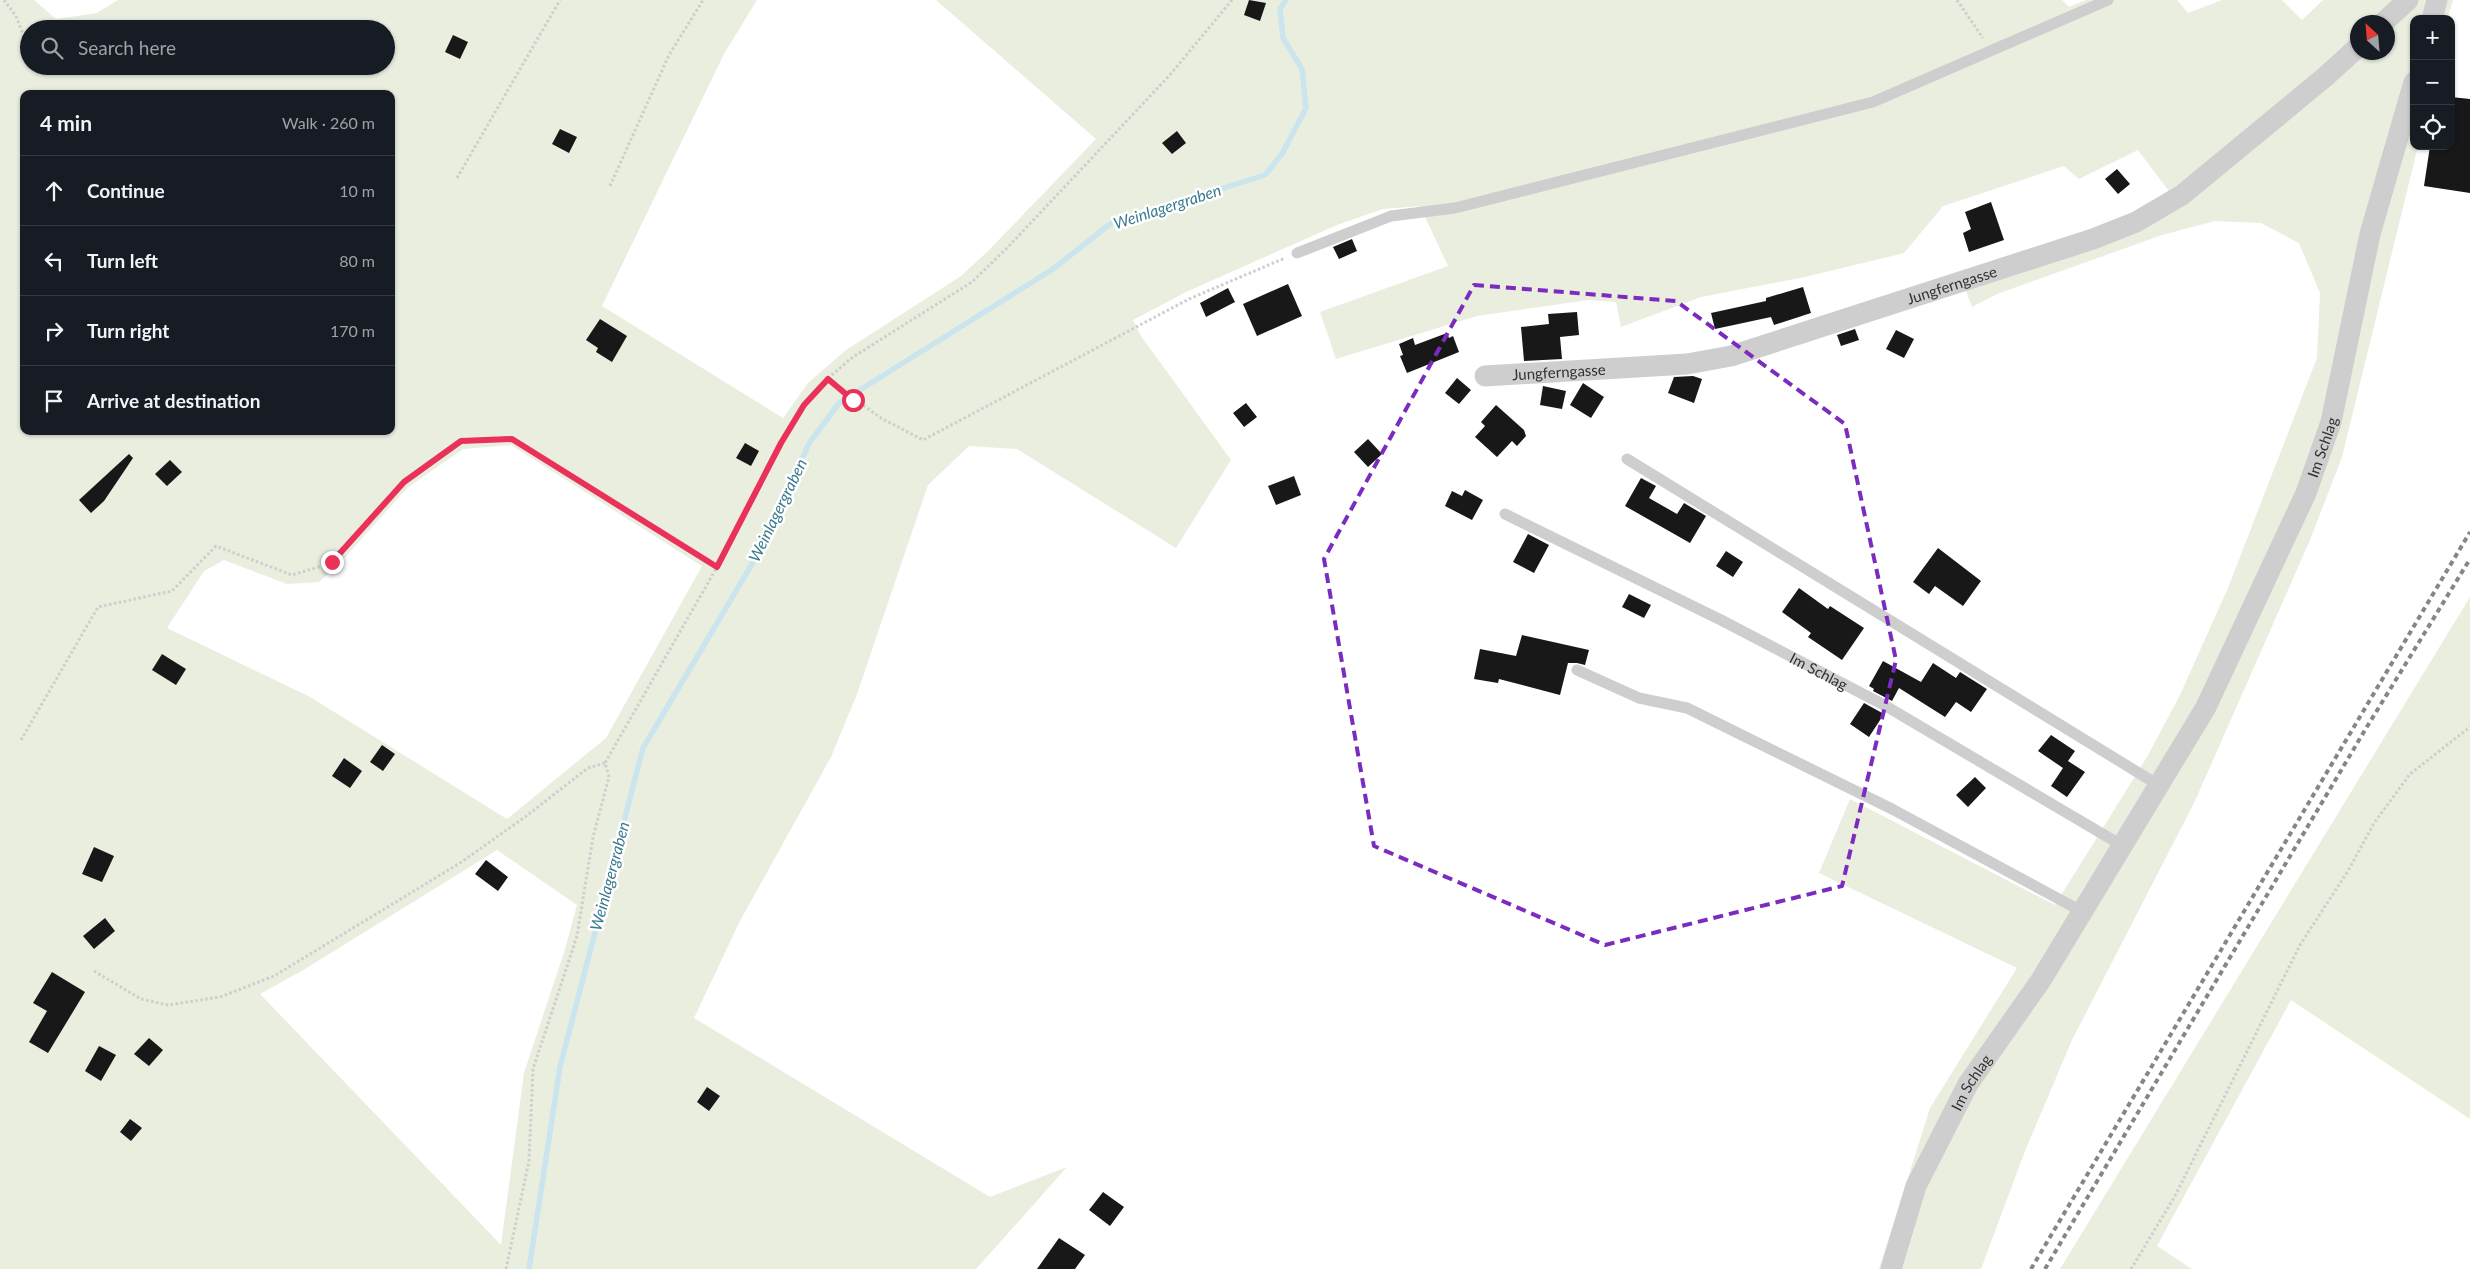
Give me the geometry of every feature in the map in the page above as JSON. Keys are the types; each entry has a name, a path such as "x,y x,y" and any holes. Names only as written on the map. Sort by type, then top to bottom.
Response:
{"street":[{"path":"2392,15 2408,0"},
{"path":"2433,15 2437,0"},
{"name":"Jungferngasse","path":"1485,376 1687,364 1731,356 2093,239 2136,222 2182,195 2350,54"},
{"name":"Im Schlag","path":"1891,1269 1916,1186 1968,1084 2041,980 2206,707 2306,493 2331,422 2370,234 2410,96"}],"lane":[{"path":"1297,253 1391,216 1455,208 1873,102 2108,0"},
{"path":"1627,459 2160,786"},
{"name":"Im Schlag","path":"1505,514 1721,620 1884,705 2123,846"},
{"path":"1577,670 1639,698 1687,708 1892,809 2083,912"}],"path":[{"path":"4,0 16,16 20,26"},
{"path":"457,178 560,0"},
{"path":"610,186 669,54 703,0"},
{"path":"94,971 141,998 168,1005 220,998 274,976 460,863 525,818 588,768 605,763 717,567 781,443 804,405 828,379 853,357 972,282 1014,241 1169,76 1232,0"},
{"path":"1957,0 1992,51"},
{"path":"828,379 853,400 881,418 923,440 1189,299 1297,253"},
{"path":"21,740 98,606 172,590 216,546 292,575 332,562 404,482 461,441 512,439 717,567"},
{"path":"2130,1269 2175,1196 2300,945 2348,870 2374,823 2410,774 2470,727"},
{"path":"506,1269 529,1162 532,1069 577,936 593,837 609,777 605,763"}],"highlighted area":[{"path":"1474,285 1676,301 1845,424 1896,660 1842,886 1605,945 1374,846 1324,559"}],"shaded area":[{"path":"0,0 34,0 56,19 97,13 118,0 757,0 724,54 602,306 783,418 808,383 846,350 961,276 988,251 1096,139 936,0 2062,0 2069,7 2086,0 2177,0 2188,13 2222,0 2282,0 2302,20 2323,0 2453,0 2448,15 2410,15 2410,150 2417,150 2342,457 2310,540 2195,801 2072,1040 2025,1151 1981,1269 1879,1269 1930,1108 2017,968 1819,873 1850,799 2055,905 2147,757 2179,697 2228,588 2317,358 2320,293 2299,243 2261,223 2215,221 2162,235 1997,294 1972,307 1963,283 2177,202 2138,150 2079,179 2064,166 1943,206 1904,253 1805,277 1701,297 1621,327 1616,302 1588,300 1477,316 1336,359 1320,312 1448,266 1420,206 1383,209 1337,225 1186,292 1133,320 1141,336 1231,460 1176,548 1017,449 969,446 928,485 857,694 831,757 740,921 694,1018 990,1197 1067,1167 976,1269 0,1269","holes":["511,445 702,566 606,738 507,819 310,697 167,628 204,571 224,560 287,584 319,582 340,563 407,488 463,449","497,850 577,905 565,949 524,1073 501,1245 260,994 305,969"]},
{"path":"2470,597 2470,1119 2291,1000 2157,1246 2192,1269 2060,1269"}],"building":[{"path":"1249,0 1266,3 1260,21 1244,15"},
{"path":"453,35 468,42 460,59 445,52"},
{"path":"2455,97 2470,99 2470,193 2424,186 2429,150 2455,150"},
{"path":"560,129 577,137 569,153 552,144"},
{"path":"1177,131 1186,143 1172,154 1162,143"},
{"path":"2117,169 2130,184 2118,194 2105,179"},
{"path":"1991,202 2004,240 1969,252 1963,233 1971,229 1965,212"},
{"path":"1352,239 1357,251 1339,259 1333,247"},
{"path":"1288,284 1302,316 1257,336 1243,304"},
{"path":"1803,287 1811,313 1774,325 1771,317 1715,329 1711,313 1766,301 1766,298"},
{"path":"1228,288 1235,302 1206,317 1200,303"},
{"path":"1577,312 1579,335 1560,337 1562,359 1524,361 1521,327 1549,324 1548,314"},
{"path":"600,319 627,336 612,362 596,352 598,348 586,340"},
{"path":"1855,329 1859,340 1841,346 1837,335"},
{"path":"1896,330 1914,339 1904,358 1886,349"},
{"path":"1447,333 1449,338 1453,336 1459,352 1407,373 1400,356 1403,355 1399,344 1413,338 1415,345"},
{"path":"1693,376 1702,379 1694,403 1668,393 1674,377"},
{"path":"1457,378 1471,390 1459,404 1445,393"},
{"path":"1583,383 1604,397 1591,418 1570,405"},
{"path":"1543,386 1566,391 1562,409 1540,405"},
{"path":"1246,403 1257,417 1244,427 1233,413"},
{"path":"1496,405 1524,430 1526,436 1517,446 1512,441 1497,457 1475,437 1485,426 1481,422"},
{"path":"1368,439 1382,454 1368,467 1354,452"},
{"path":"745,443 759,451 751,466 736,458"},
{"path":"129,454 133,458 104,501 91,513 79,500"},
{"path":"170,460 182,472 167,486 155,474"},
{"path":"1294,476 1301,495 1276,505 1268,486"},
{"path":"1641,478 1656,486 1649,498 1677,514 1684,503 1706,516 1690,543 1625,506"},
{"path":"1465,490 1483,500 1472,520 1445,506 1452,491 1462,496"},
{"path":"1528,534 1549,545 1534,573 1513,562"},
{"path":"1938,548 1981,581 1963,606 1935,586 1929,594 1913,582"},
{"path":"1726,551 1743,562 1733,577 1716,566"},
{"path":"1799,588 1828,609 1830,606 1864,628 1842,660 1808,637 1811,633 1782,612"},
{"path":"1629,594 1651,605 1644,618 1622,607"},
{"path":"1522,635 1589,650 1585,665 1568,663 1560,695 1499,679 1498,683 1474,679 1480,649 1516,656"},
{"path":"162,654 186,669 176,685 152,670"},
{"path":"1883,661 1921,682 1933,663 1956,678 1960,672 1987,689 1971,712 1956,702 1945,717 1899,688 1892,701 1873,691 1874,689 1869,686"},
{"path":"1864,703 1884,714 1869,737 1850,724"},
{"path":"2051,735 2075,751 2068,761 2085,772 2067,797 2051,786 2063,768 2038,751"},
{"path":"382,745 395,754 383,771 370,762"},
{"path":"344,758 362,771 350,788 332,776"},
{"path":"1975,777 1986,788 1968,807 1956,795"},
{"path":"94,847 114,856 102,882 82,874"},
{"path":"486,860 508,877 498,891 475,874"},
{"path":"105,918 115,931 94,949 83,936"},
{"path":"52,972 85,992 48,1053 29,1042 47,1011 33,1003"},
{"path":"149,1038 163,1050 149,1066 134,1054"},
{"path":"99,1046 116,1055 101,1081 85,1071"},
{"path":"707,1087 720,1096 709,1111 697,1102"},
{"path":"130,1119 142,1128 131,1141 120,1132"},
{"path":"1103,1192 1124,1207 1110,1226 1089,1210"},
{"path":"1059,1238 1085,1255 1075,1269 1037,1269"}],"waterway":[{"name":"Weinlagergraben","path":"529,1269 560,1067 643,748 752,564 810,442 839,403 1053,269 1110,224 1265,175 1282,154 1306,108 1302,69 1283,38 1280,9 1286,0"}],"railway":[{"path":"2031,1269 2470,532"},
{"path":"2045,1269 2365,730 2470,559"}],"route":[{"path":"332,562 404,482 461,441 512,439 717,567 781,443 804,405 828,379 853,400"}]}
